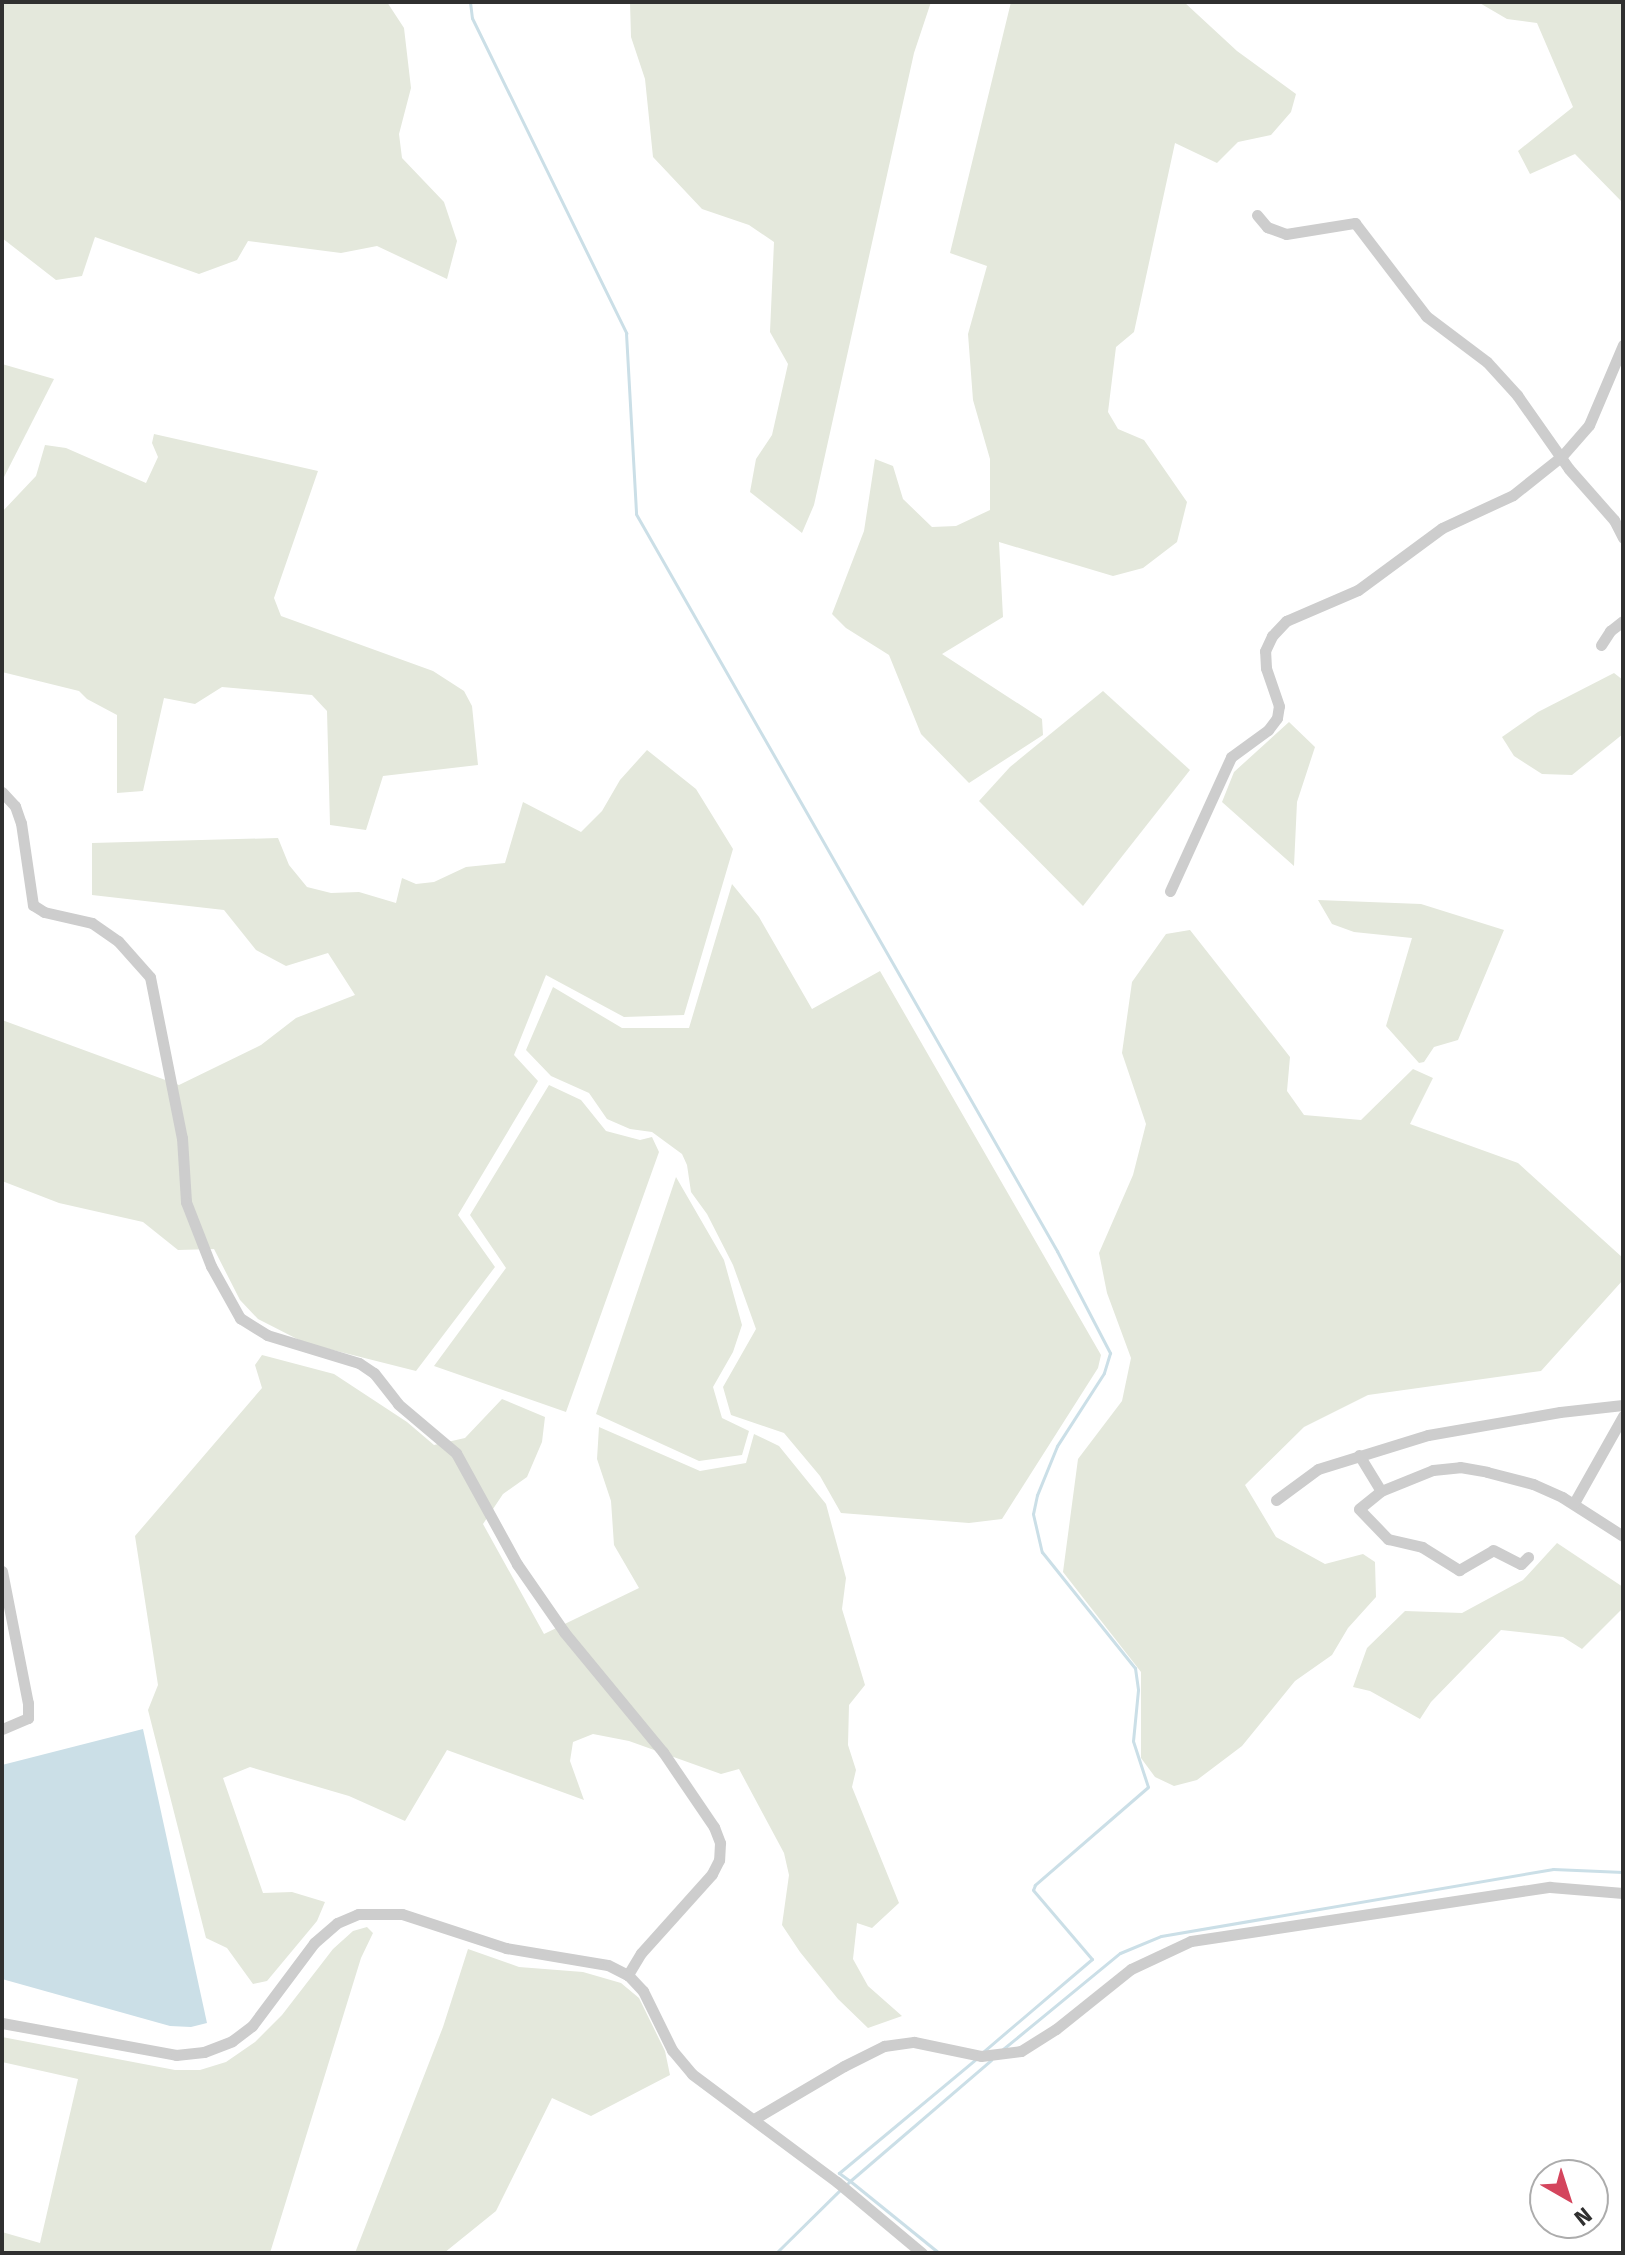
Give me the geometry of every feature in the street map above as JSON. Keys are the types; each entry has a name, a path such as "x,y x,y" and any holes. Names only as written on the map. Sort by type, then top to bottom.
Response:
{"street":[{"path":"1257,215 1267,227 1286,234 1355,223 1426,316 1487,362 1517,395 1569,469 1614,520 1623,538"},
{"path":"1170,891 1231,757 1268,730 1277,718 1279,706 1266,668 1265,651 1272,636 1286,621 1358,590 1442,528 1513,495 1562,456 1589,425 1623,345"},
{"path":"1601,645 1610,631 1623,621"},
{"path":"2,792 15,806 21,823 33,905 44,912 92,923 118,941 150,977 156,994 160,1034 182,1138 186,1202 211,1266 240,1318 267,1335 359,1363 374,1373 398,1404 456,1453 517,1564 556,1621 663,1752 714,1827 720,1843 719,1860 712,1874 641,1953 628,1975"},
{"path":"1276,1500 1318,1469 1428,1435 1489,1423 1623,1405"},
{"path":"1574,1503 1623,1416"},
{"path":"1359,1455 1381,1491"},
{"path":"1528,1557 1521,1564 1493,1550 1455,1569 1422,1547 1384,1537 1356,1513 1381,1491 1422,1472 1460,1467 1533,1484 1574,1503 1623,1536"},
{"path":"2,1571 28,1703 28,1718 2,1729"},
{"path":"754,2119 884,2046 914,2042 981,2056 1021,2051 1056,2029 1131,1969 1191,1941 1550,1887 1623,1893"},
{"path":"2,2023 176,2055 204,2052 232,2041 252,2026 296,1963 337,1923 358,1914 385,1912 432,1921 506,1948 608,1965 628,1975 643,1991 672,2050 692,2074 754,2119 922,2253"}],"shaded area":[{"path":"2,2 387,2 404,28 411,88 399,134 402,158 444,202 457,241 447,279 377,246 341,253 248,241 237,260 199,274 95,237 82,276 56,280 2,238"},
{"path":"630,2 931,2 914,53 814,505 802,533 750,492 756,459 772,435 788,364 770,332 774,242 749,225 702,209 653,157 645,79 631,37"},
{"path":"1011,2 1184,2 1237,51 1296,94 1291,112 1271,135 1238,142 1217,163 1175,143 1134,332 1116,347 1108,412 1118,429 1144,440 1187,502 1177,542 1143,568 1113,576 999,542 1003,617 942,654 1042,719 1043,735 969,783 921,734 889,655 846,628 832,614 864,531 875,459 893,466 903,499 932,527 956,526 990,510 990,459 973,400 968,334 987,266 950,253"},
{"path":"1478,2 1623,2 1623,203 1575,154 1530,174 1518,151 1573,107 1537,23 1507,19"},
{"path":"2,364 54,379 2,481"},
{"path":"154,434 318,471 274,598 281,616 433,671 464,691 472,706 478,765 383,776 366,830 330,825 327,711 312,695 222,687 195,704 164,698 143,791 117,793 117,715 87,699 79,691 2,672 2,512 36,476 45,445 66,448 146,483 158,457 152,443"},
{"path":"1614,673 1623,680 1623,734 1572,775 1542,774 1514,756 1502,737 1538,712"},
{"path":"1103,691 1190,770 1083,906 979,801 1010,767"},
{"path":"1289,722 1315,747 1297,802 1294,866 1222,802 1234,772"},
{"path":"647,750 696,789 733,849 684,1015 624,1017 546,975 514,1055 538,1081 458,1215 495,1267 416,1371 305,1343 258,1319 240,1300 214,1249 178,1250 143,1222 59,1203 2,1181 2,1020 179,1085 261,1045 296,1018 355,995 328,953 286,966 256,950 224,910 92,895 92,843 278,838 289,865 307,887 331,893 359,892 396,903 402,878 416,884 434,882 466,867 505,863 523,802 581,832 602,811 620,780"},
{"path":"732,884 759,917 812,1009 880,971 1101,1355 1098,1368 1002,1519 969,1523 841,1513 820,1476 784,1433 731,1415 723,1387 756,1329 733,1265 707,1214 691,1192 682,1154 652,1132 630,1129 607,1119 589,1093 551,1076 526,1050 553,987 622,1028 689,1028"},
{"path":"1318,900 1421,904 1504,930 1458,1040 1434,1047 1424,1062 1419,1063 1386,1026 1412,938 1354,932 1332,924"},
{"path":"1190,930 1290,1057 1287,1091 1304,1115 1361,1120 1413,1069 1433,1078 1410,1124 1518,1163 1623,1258 1623,1280 1541,1371 1368,1395 1304,1427 1245,1485 1276,1537 1325,1564 1363,1554 1375,1562 1376,1597 1348,1628 1332,1655 1295,1681 1242,1746 1197,1780 1174,1786 1155,1777 1141,1758 1141,1672 1063,1572 1078,1459 1122,1401 1131,1358 1107,1293 1099,1253 1133,1175 1146,1124 1122,1053 1132,982 1166,934"},
{"path":"549,1085 581,1100 606,1131 640,1140 652,1137 659,1152 566,1412 434,1366 506,1268 470,1215"},
{"path":"676,1177 724,1260 742,1325 733,1352 713,1387 722,1418 749,1431 742,1455 699,1461 596,1414"},
{"path":"262,1355 334,1374 407,1422 434,1445 465,1438 502,1399 545,1417 542,1442 527,1477 503,1494 483,1524 544,1634 639,1588 614,1545 611,1501 597,1459 599,1427 700,1471 746,1463 754,1434 779,1446 826,1504 846,1578 842,1609 865,1685 849,1705 848,1745 856,1770 852,1787 899,1903 872,1928 857,1923 853,1959 868,1986 902,2016 868,2028 838,1999 782,1925 789,1875 784,1853 739,1769 721,1774 629,1741 593,1734 573,1742 570,1761 584,1800 447,1750 405,1821 349,1796 250,1767 223,1778 263,1893 292,1892 325,1902 317,1921 267,1981 253,1984 227,1948 206,1938 148,1710 158,1685 135,1536 262,1388 255,1365"},
{"path":"1557,1543 1623,1587 1623,1608 1582,1649 1563,1637 1501,1630 1431,1702 1420,1719 1370,1691 1353,1687 1367,1648 1405,1611 1462,1613 1523,1580"},
{"path":"143,1729 207,2023 191,2027 170,2026 2,1979 2,1765"},
{"path":"367,1927 373,1933 361,1958 270,2253 2,2253 2,2232 40,2243 78,2079 2,2062 2,2037 175,2070 200,2070 226,2062 255,2042 282,2015 333,1949 353,1931"},
{"path":"468,1949 519,1967 583,1972 621,1983 639,1998 665,2051 670,2075 591,2116 552,2098 496,2211 444,2253 355,2253 443,2027"}],"waterway":[{"path":"470,2 472,18 626,333 636,514 1057,1251 1110,1353 1104,1373 1057,1446 1037,1495 1033,1514 1042,1552 1135,1668 1138,1690 1133,1741 1148,1787 1035,1885 1033,1890 1092,1959 984,2051"},
{"path":"1003,2049 1120,1953 1161,1936 1553,1869 1623,1872"},
{"path":"847,2184 850,2181 839,2173 976,2059"},
{"path":"939,2253 850,2181 991,2060"},
{"path":"776,2253 841,2189"}]}
